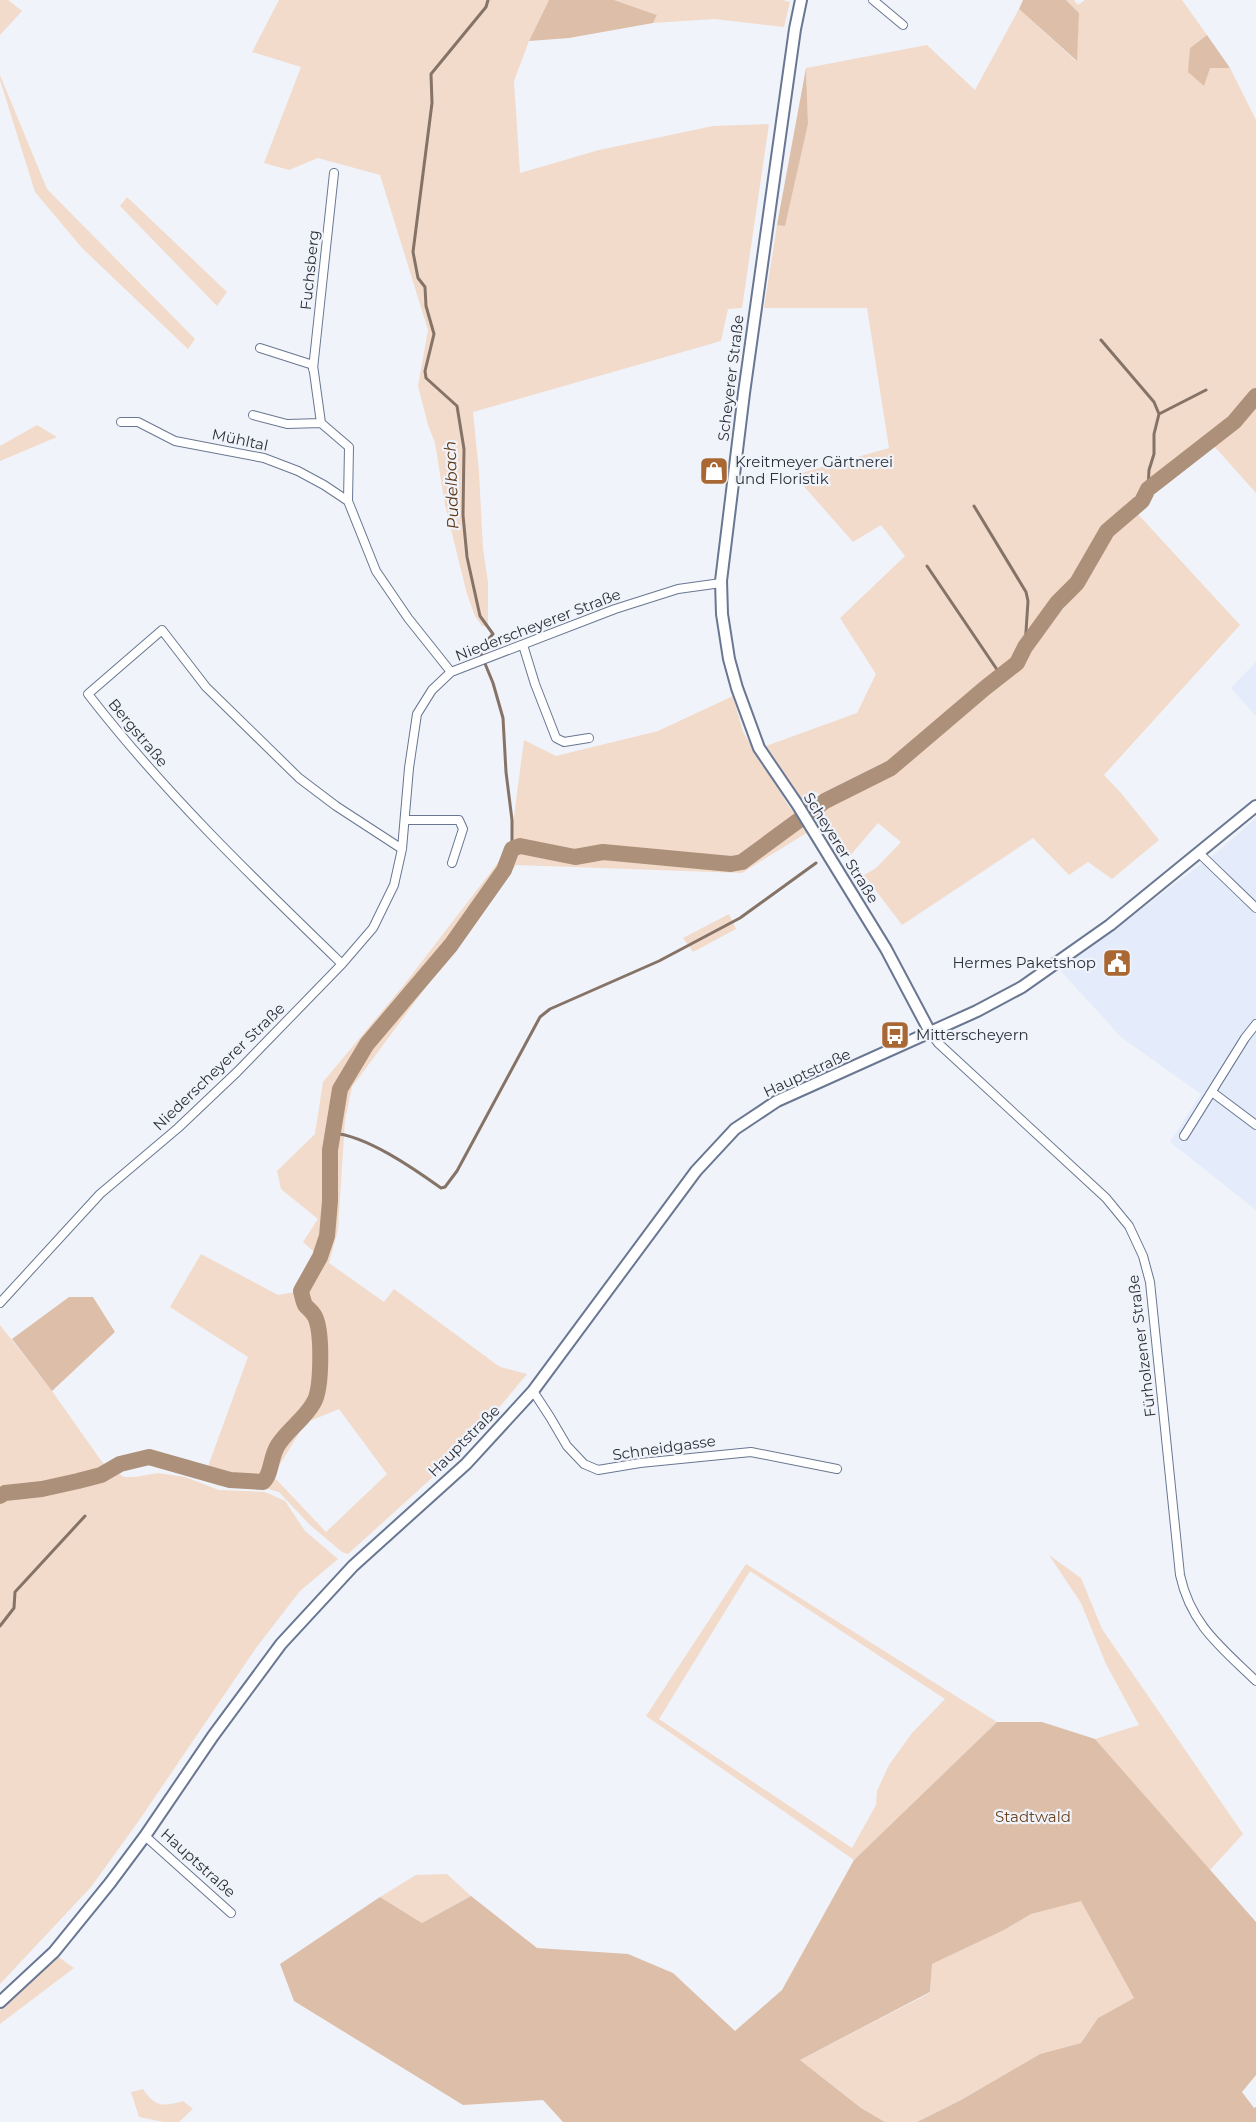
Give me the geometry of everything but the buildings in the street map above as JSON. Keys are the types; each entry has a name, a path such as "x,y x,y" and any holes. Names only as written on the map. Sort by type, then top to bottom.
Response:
{"main road":[{"name":"Scheyerer Straße","path":"801,0 757,295 721,584 722,614 729,659 737,688 759,748 886,949 930,1032"},
{"name":"Hauptstraße","path":"0,2002 54,1952 110,1884 146,1836 213,1736 281,1644 353,1566 466,1464 532,1391 696,1171 735,1129 777,1101 977,1011 1022,987 1110,925 1200,854 1256,806"}],"street":[{"path":"873,0 903,25"},
{"name":"Fuchsberg","path":"321,423 313,369 334,173"},
{"path":"260,348 313,365 313,369"},
{"path":"253,415 287,424 321,423 349,447 348,501 376,571 408,618 451,672"},
{"name":"Mühltal","path":"121,422 138,422 176,441 264,458 324,484 348,501"},
{"name":"Niederscheyerer Straße","path":"0,1303 100,1194 195,1112 342,964 373,928 394,885 402,849 409,768 417,714 432,690 451,672 615,609 678,590 721,584"},
{"name":"Bergstraße","path":"342,964 289,913 161,781 116,731 88,694 162,630 206,687 299,778 336,806 402,849"},
{"path":"523,645 556,738 564,742 589,738"},
{"path":"405,820 459,820 463,829 452,863"},
{"path":"1200,854 1256,908"},
{"path":"1184,1136 1256,1024"},
{"name":"Fürholzener Straße","path":"930,1032 938,1043 1106,1198 1129,1226 1143,1256 1150,1282 1180,1575 1184,1595 1193,1614 1206,1632 1256,1681"},
{"path":"1212,1092 1256,1125"},
{"name":"Schneidgasse","path":"532,1391 567,1446 584,1464 598,1470 640,1463 751,1452 837,1469"},
{"name":"Hauptstraße","path":"146,1836 231,1913"}],"shaded area":[{"path":"0,0 8,0 22,11 0,35"},
{"path":"279,0 549,0 529,41 514,81 520,173 599,150 713,126 769,124 742,308 728,309 721,341 473,412 483,549 488,582 488,627 482,626 475,616 467,594 445,505 435,443 418,386 428,330 380,175 318,158 289,170 264,163 301,67 252,52"},
{"path":"614,0 783,0 790,2 784,27 714,19 653,23 657,15"},
{"path":"1066,0 1074,0 1078,5 1085,0 1182,0 1207,35 1190,48 1210,68 1230,68 1256,120 1256,396 1149,489 1131,511 1107,531 1077,583 1017,663 1000,674 981,681 888,763 823,796 815,792 801,801 766,746 857,713 876,674 840,618 905,556 881,525 853,542 794,475 889,448 867,308 764,308 777,225 785,225 808,124 806,68 927,45 975,90 1019,9 1076,61 1079,13"},
{"path":"0,75 47,189 195,339 188,349 82,248 35,192"},
{"path":"127,197 227,292 217,306 120,206"},
{"path":"1256,408 1256,493 1214,446"},
{"path":"37,425 57,437 0,461 0,446"},
{"path":"1135,511 1240,625 1104,775 1159,840 1112,879 1088,862 1069,875 1033,838 902,925 864,875 876,868 901,842 878,823 849,857 817,812 853,791 888,775 1008,677 1081,586 1110,535"},
{"path":"1256,662 1256,716 1231,688"},
{"path":"733,696 743,732 788,805 808,832 742,873 516,865 352,1087 345,1120 338,1230 329,1263 384,1302 394,1289 500,1367 527,1374 467,1446 348,1554 342,1552 310,1525 279,1492 265,1488 219,1486 203,1480 248,1357 170,1307 201,1254 278,1295 301,1291 320,1257 303,1242 318,1219 281,1189 277,1171 315,1134 323,1082 403,986 510,847 524,740 556,756 658,731","holes":["339,1409 387,1474 326,1532 273,1476 305,1423"]},
{"path":"1256,818 1256,1210 1170,1142 1201,1094 1121,1037 1060,970 1216,853"},
{"path":"729,914 736,929 693,952 683,938"},
{"path":"0,1325 52,1391 102,1462 124,1477 158,1473 185,1477 219,1490 265,1492 285,1501 305,1531 338,1559 300,1591 256,1648 91,1887 0,1984"},
{"path":"1049,1555 1081,1578 1102,1629 1243,1834 1210,1870 1095,1739 1139,1725 1106,1664 1081,1603"},
{"path":"746,1564 997,1722 854,1860 646,1716","holes":["750,1571 945,1699 912,1733 889,1765 877,1791 876,1805 852,1848 659,1719"]},
{"path":"447,1874 471,1896 422,1923 380,1897 416,1875"},
{"path":"1081,1900 1134,1998 1098,2018 1081,2043 1040,2054 961,2100 917,2122 885,2122 861,2108 800,2060 930,1993 932,1964 1004,1930 1031,1914"},
{"path":"57,1956 74,1968 0,2024 0,2010"},
{"path":"143,2089 160,2104 183,2101 193,2109 179,2122 164,2122 139,2117 131,2092"}],"green space":[{"path":"549,0 614,0 657,15 653,23 569,38 529,41"},
{"path":"1023,0 1066,0 1079,13 1077,61 1019,9"},
{"path":"1207,35 1230,68 1210,68 1204,86 1188,72 1190,48"},
{"path":"806,68 808,124 785,226 777,225"},
{"path":"69,1297 93,1297 115,1332 52,1391 12,1339"},
{"name":"Stadtwald","path":"997,1722 1042,1722 1095,1739 1256,1922 1256,2075 1242,2092 1254,2108 1256,2107 1256,2122 917,2122 961,2100 1040,2054 1081,2043 1098,2018 1134,1998 1081,1901 1031,1914 1004,1930 932,1964 930,1992 800,2060 861,2108 885,2122 563,2122 543,2100 463,2105 294,2001 280,1964 380,1897 422,1923 471,1896 537,1948 628,1954 673,1973 735,2031 782,1990 854,1860"}],"waterway":[{"name":"Pudelbach","path":"488,0 486,7 431,74 432,103 413,252 418,278 425,287 426,306 434,334 425,371 426,378 457,406 464,449 463,515 467,557 480,616 493,634 479,649 493,683 503,718 512,820 512,849"},
{"path":"1101,340 1154,402 1159,414 1154,434 1154,454 1149,470 1148,489"},
{"path":"1159,414 1206,390"},
{"path":"0,1496 5,1493 42,1489 101,1475 120,1464 149,1457 230,1480 263,1482 268,1475 278,1445 310,1408 319,1385 318,1327 314,1315 305,1305 301,1291 320,1257 327,1236 330,1150 340,1089 367,1044 451,945 504,870 512,849 520,846 575,857 603,852 731,864 742,862 825,801 891,768 1017,663 1025,647 1057,603 1077,583 1107,531 1142,501 1148,489 1234,422 1256,396"},
{"path":"974,506 1026,592 1028,601 1025,647"},
{"path":"927,566 1000,674"},
{"path":"333,1133 346,1135 375,1146 441,1188 445,1187 457,1171 540,1017 550,1009 659,961 740,918 816,863"},
{"path":"0,1626 14,1608 15,1592 85,1516"}],"place":[{"name":"Kreitmeyer Gärtnerei und Floristik","path":"714,471"},
{"name":"Hermes Paketshop","path":"1117,963"},
{"name":"Mitterscheyern","path":"895,1035"}]}
